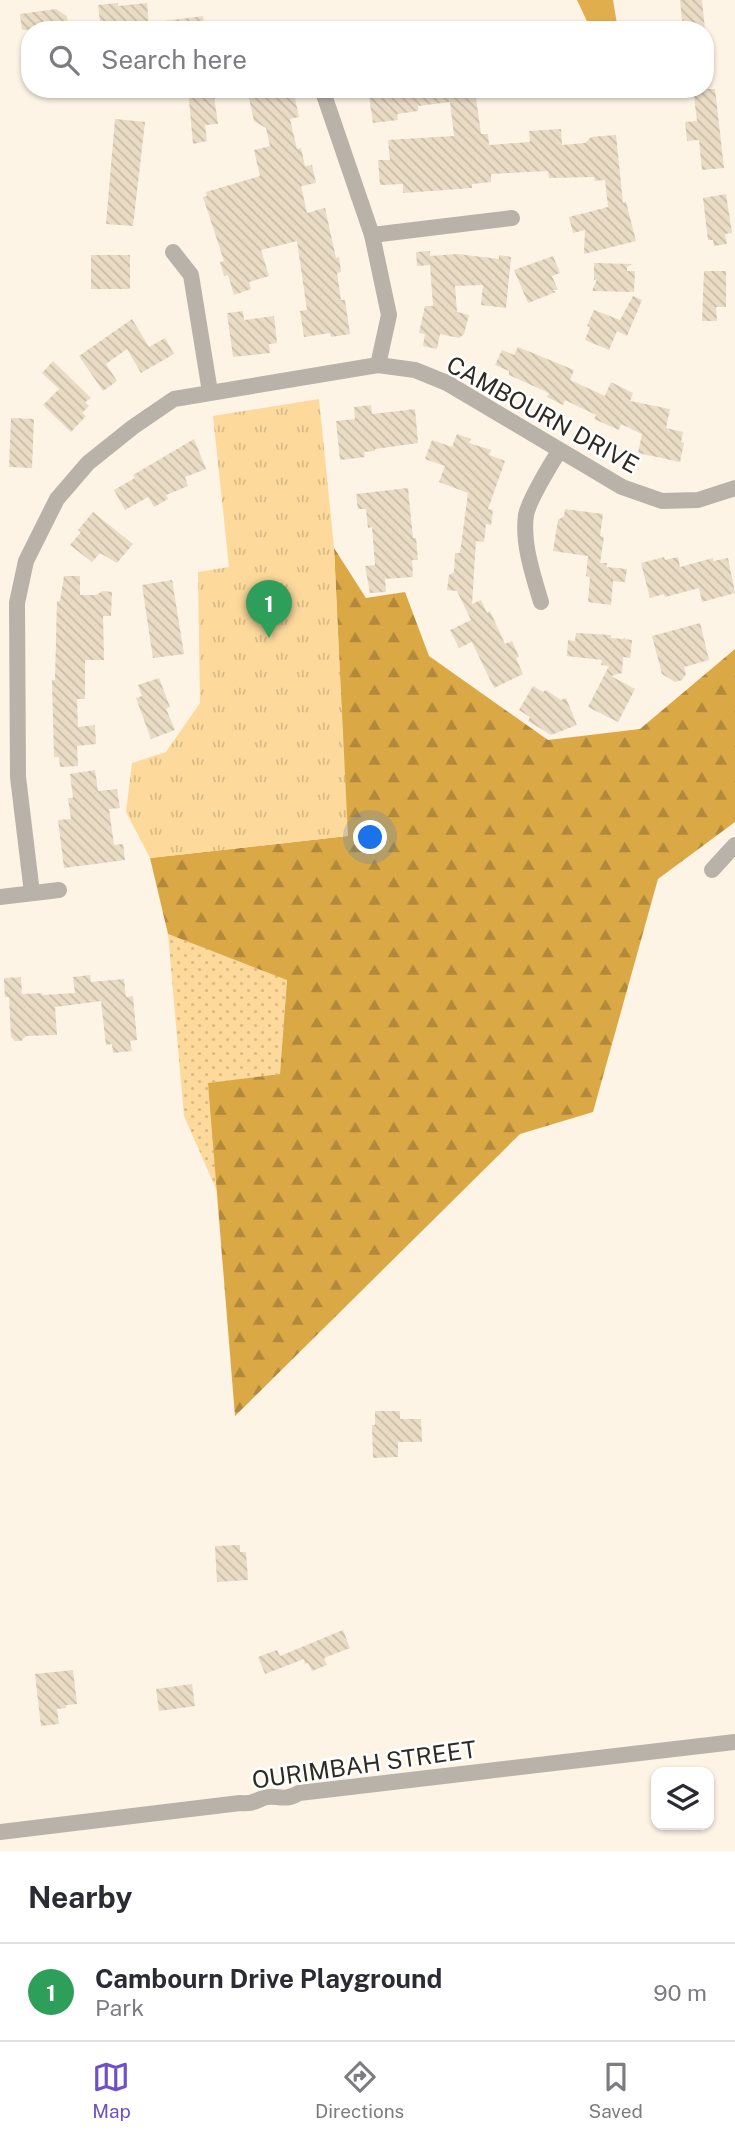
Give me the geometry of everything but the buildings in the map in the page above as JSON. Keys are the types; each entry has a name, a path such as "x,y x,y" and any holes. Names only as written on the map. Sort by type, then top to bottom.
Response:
{"street":[{"path":"325,98 372,235 389,315 378,365"},
{"path":"372,235 512,218"},
{"path":"173,252 191,275 210,392"},
{"name":"CAMBOURN DRIVE","path":"32,893 18,776 17,603 26,561 57,499 88,464 132,427 174,399 378,365 415,370 447,383 622,487 662,501 698,500 735,488"},
{"path":"541,602 531,570 526,513 559,452"},
{"path":"0,598 17,603"},
{"path":"712,870 735,845"},
{"path":"0,897 59,890"},
{"name":"OURIMBAH STREET","path":"0,1832 240,1803 251,1804 268,1797 285,1799 299,1793 735,1742"}],"green space":[{"path":"319,399 334,548 348,836 150,858 126,812 132,763 166,752 200,703 198,572 229,567 213,416"},
{"path":"334,548 366,598 405,592 429,656 548,740 640,729 735,649 735,822 658,879 593,1112 520,1134 235,1416 208,1083 280,1074 287,980 168,934 150,858 347,836"},
{"path":"168,934 287,979 280,1074 209,1083 217,1191 184,1116"}],"shaded area":[{"path":"577,0 613,0 616,21 587,21"}],"place":[{"name":"Cambourn Drive Playground","path":"269,638"}]}
